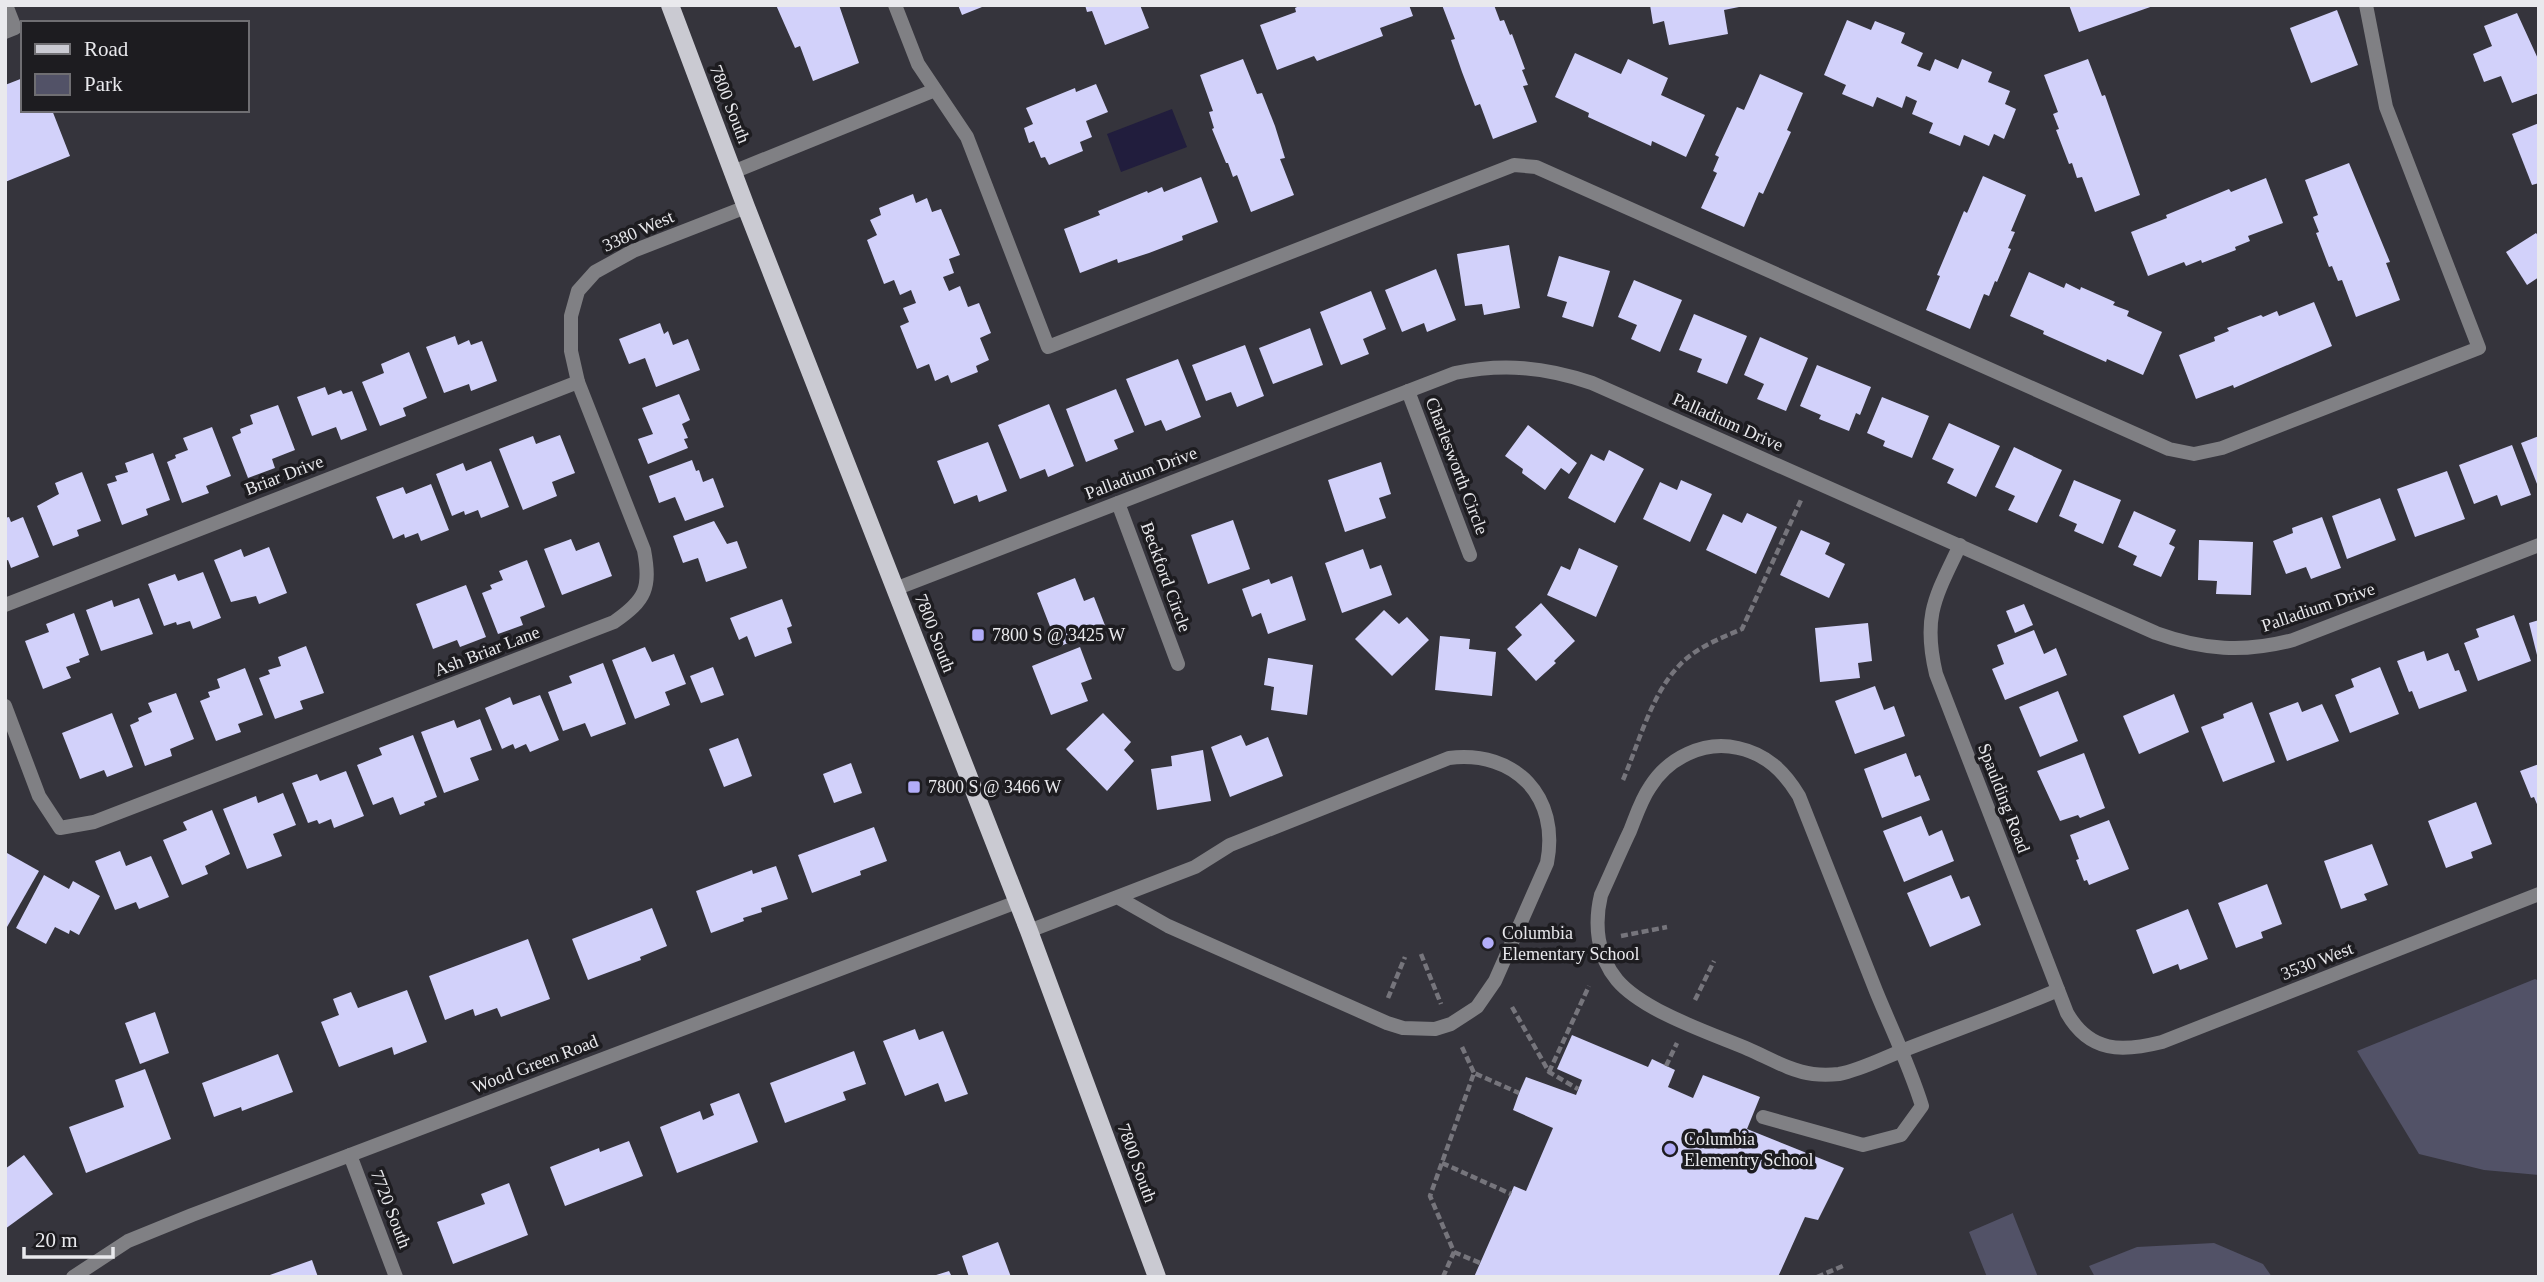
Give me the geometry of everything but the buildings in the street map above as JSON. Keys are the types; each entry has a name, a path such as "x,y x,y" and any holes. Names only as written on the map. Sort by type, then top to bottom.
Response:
{"main road":[{"name":"7800 South","path":"670,5 1029,931 1157,1277"}],"street":[{"path":"5,32 15,28 6,5"},
{"path":"895,5 918,64 967,136 1048,347 1514,164 1536,167 2169,449 2194,454 2222,448 2479,348 2386,107 2366,5"},
{"path":"733,172 935,90"},
{"name":"3380 West","path":"571,316 578,291 595,272 634,251 746,206"},
{"name":"Ash Briar Lane","path":"5,706 39,796 60,828 94,822 597,630 632,610 643,597 647,583 644,550 578,382 571,351 571,316"},
{"name":"Palladium Drive","path":"895,589 1455,373 1482,368 1536,368 1564,373 1592,383 2156,633 2207,648 2253,649 2292,640 2539,545"},
{"name":"Briar Drive","path":"5,605 578,382"},
{"name":"Charlesworth Circle","path":"1408,391 1470,555"},
{"name":"Beckford Circle","path":"1118,503 1178,664"},
{"name":"Spaulding Road","path":"1960,545 1931,611 1933,664 2058,990 2074,1025 2083,1034 2106,1047"},
{"path":"1763,1116 1863,1145 1900,1136 1922,1106 1912,1074 1901,1051 1799,796 1790,781 1765,758 1733,746 1700,749 1671,763 1649,788 1599,903 1597,928 1605,962 1616,979 1630,993 1647,1004 1785,1065 1812,1074 1841,1074 1901,1051 2058,990"},
{"path":"1029,931 1117,897 1195,867 1230,845 1449,758 1495,761 1524,778 1545,809 1550,827 1547,863 1487,995 1464,1017 1435,1029 1403,1028 1387,1023 1168,926 1117,897"},
{"name":"3530 West","path":"2106,1047 2135,1049 2162,1042 2539,894"},
{"name":"Wood Green Road","path":"73,1277 128,1241 1017,902"},
{"name":"7720 South","path":"350,1155 396,1277"}],"path":[{"path":"1623,780 1662,687 1678,666 1705,645 1742,629 1801,500"},
{"path":"1621,936 1667,927"},
{"path":"1421,954 1441,1004"},
{"path":"1388,998 1405,957"},
{"path":"1695,1000 1714,961"},
{"path":"1549,1072 1589,986"},
{"path":"1513,1007 1549,1072 1578,1089"},
{"path":"1667,1066 1677,1042"},
{"path":"1462,1047 1474,1073 1519,1093"},
{"path":"1474,1073 1430,1196 1454,1252 1480,1262"},
{"path":"1442,1163 1511,1194"},
{"path":"1443,1277 1454,1252"},
{"path":"1817,1277 1845,1265"}],"green space":[{"path":"2535,979 2539,981 2539,1175 2484,1170 2419,1154 2357,1051"},
{"path":"2013,1213 2038,1277 1987,1277 1969,1232"},
{"path":"2214,1243 2263,1264 2272,1277 2095,1277 2089,1266 2137,1247"}],"shaded area":[{"path":"1172,109 1187,147 1121,172 1107,134"}],"place":[{"name":"7800 S @ 3425 W","path":"978,635"},
{"name":"7800 S @ 3466 W","path":"914,787"},
{"name":"Columbia Elementary School","path":"1488,943"},
{"name":"Columbia Elementry School","path":"1670,1149"}]}
